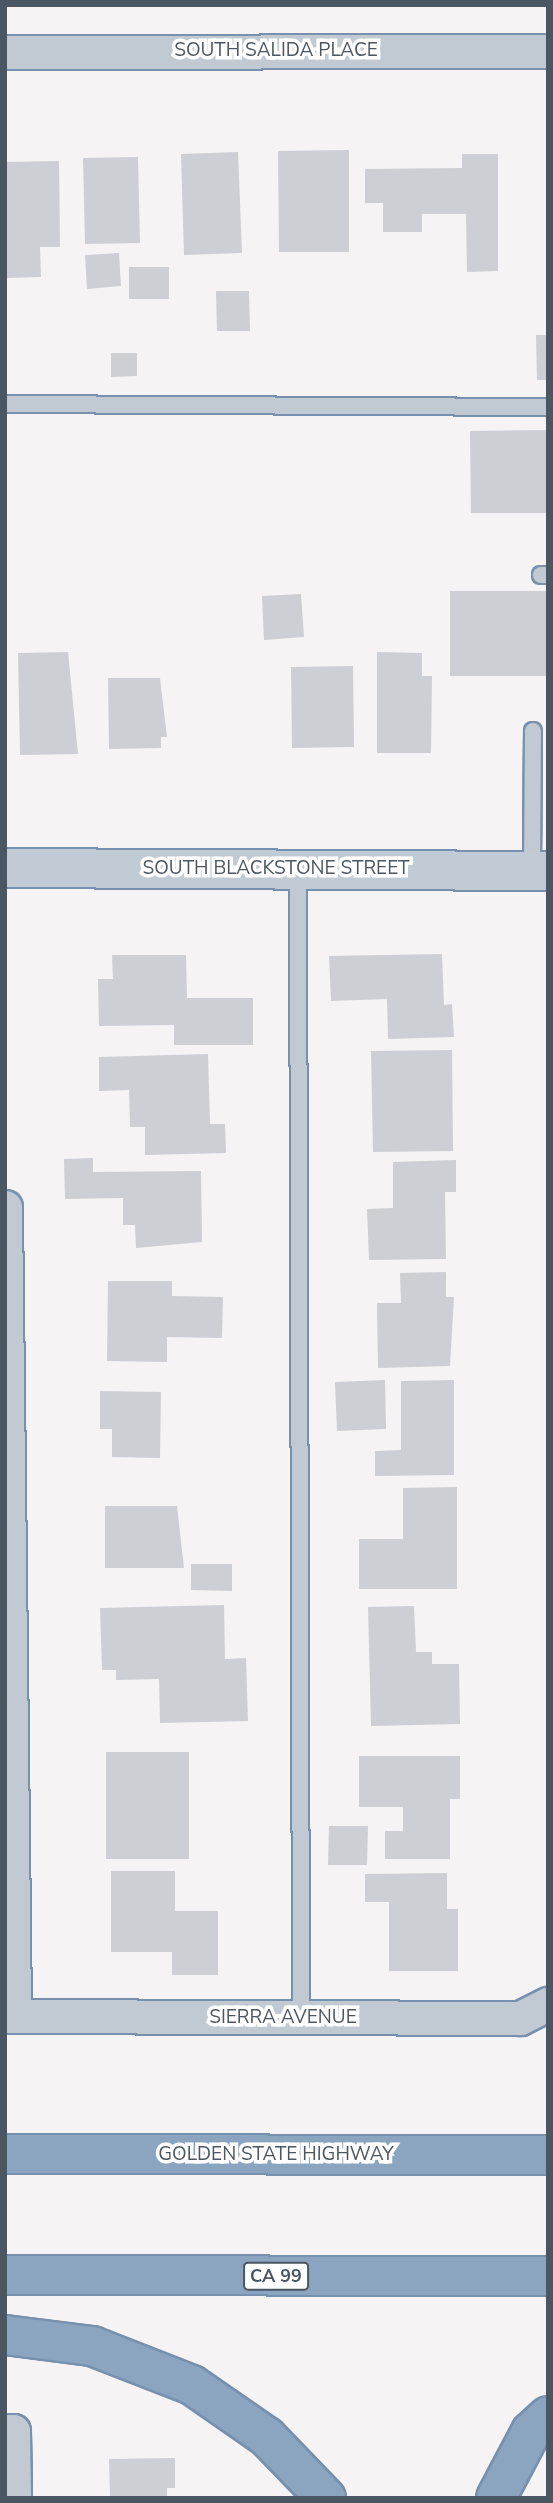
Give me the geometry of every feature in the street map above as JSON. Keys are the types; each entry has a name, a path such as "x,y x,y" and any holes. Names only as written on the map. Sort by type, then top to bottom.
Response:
{"highway":[{"name":"GOLDEN STATE HIGHWAY","path":"5,2154 548,2155"},
{"name":"CA 99","path":"5,2275 548,2276"},
{"path":"5,2335 92,2346 192,2385 267,2437 326,2498"},
{"path":"496,2498 531,2432 548,2416"}],"main road":[{"name":"SOUTH BLACKSTONE STREET","path":"5,868 540,871"}],"street":[{"name":"SOUTH SALIDA PLACE","path":"5,52 548,51"},
{"path":"5,1207 9,2016"},
{"name":"SIERRA AVENUE","path":"9,2016 520,2018 548,2004"},
{"path":"9,2431 14,2498"}],"lane":[{"path":"5,404 548,407"},
{"path":"533,731 540,871"},
{"path":"298,870 301,2018"}],"building":[{"path":"349,150 349,252 279,252 278,151"},
{"path":"238,152 242,253 184,255 181,154"},
{"path":"462,154 498,154 498,271 467,272 466,214 422,214 422,232 383,232 383,203 365,203 365,169 462,168"},
{"path":"138,157 140,243 85,244 83,158"},
{"path":"59,161 60,247 40,247 41,277 6,278 5,162"},
{"path":"119,253 121,286 87,289 85,255"},
{"path":"129,267 169,267 169,299 129,299"},
{"path":"216,291 249,291 250,331 217,331"},
{"path":"536,335 548,335 548,380 537,380"},
{"path":"111,353 137,353 137,376 111,377"},
{"path":"548,430 548,513 471,513 470,431"},
{"path":"450,591 548,591 548,676 450,676"},
{"path":"301,594 304,637 264,640 262,596"},
{"path":"68,652 78,754 20,755 18,653"},
{"path":"377,652 422,653 422,676 432,676 431,753 377,753"},
{"path":"353,666 354,747 292,748 291,667"},
{"path":"108,678 160,678 167,737 161,737 161,748 109,749"},
{"path":"442,954 444,1005 452,1004 454,1037 388,1039 387,999 331,1001 329,956"},
{"path":"112,955 186,955 187,998 253,998 253,1045 174,1045 174,1025 99,1026 98,979 113,979"},
{"path":"452,1050 453,1151 373,1152 371,1051"},
{"path":"208,1054 210,1124 225,1124 226,1153 145,1155 145,1127 130,1127 129,1090 99,1091 99,1057"},
{"path":"93,1158 93,1172 201,1171 202,1242 136,1248 135,1225 123,1225 123,1198 65,1199 64,1159"},
{"path":"456,1160 456,1192 445,1192 446,1259 369,1260 367,1209 393,1208 393,1162"},
{"path":"446,1272 446,1297 454,1297 450,1366 378,1368 377,1303 401,1303 400,1273"},
{"path":"108,1281 172,1281 172,1296 223,1297 222,1338 167,1337 167,1362 107,1361"},
{"path":"385,1380 386,1429 337,1431 335,1382"},
{"path":"454,1380 454,1475 375,1476 375,1451 401,1450 401,1381"},
{"path":"100,1391 161,1392 160,1458 112,1457 112,1429 100,1429"},
{"path":"457,1487 457,1589 359,1589 359,1539 403,1539 403,1488"},
{"path":"105,1506 177,1506 184,1568 105,1568"},
{"path":"191,1564 232,1564 232,1591 191,1590"},
{"path":"224,1605 225,1659 246,1658 248,1721 160,1723 159,1679 116,1680 116,1670 102,1670 100,1608"},
{"path":"414,1606 416,1652 432,1652 432,1664 459,1664 460,1724 371,1726 368,1607"},
{"path":"106,1752 189,1752 189,1859 106,1859"},
{"path":"359,1756 460,1756 460,1799 450,1799 450,1859 385,1859 385,1831 403,1831 403,1807 359,1807"},
{"path":"329,1826 368,1826 367,1865 328,1865"},
{"path":"111,1871 175,1871 175,1911 218,1911 218,1975 172,1975 172,1952 111,1952"},
{"path":"447,1873 447,1909 458,1909 458,1971 389,1971 389,1902 365,1902 365,1874"},
{"path":"175,2458 175,2488 167,2488 167,2498 110,2498 109,2459"}]}
